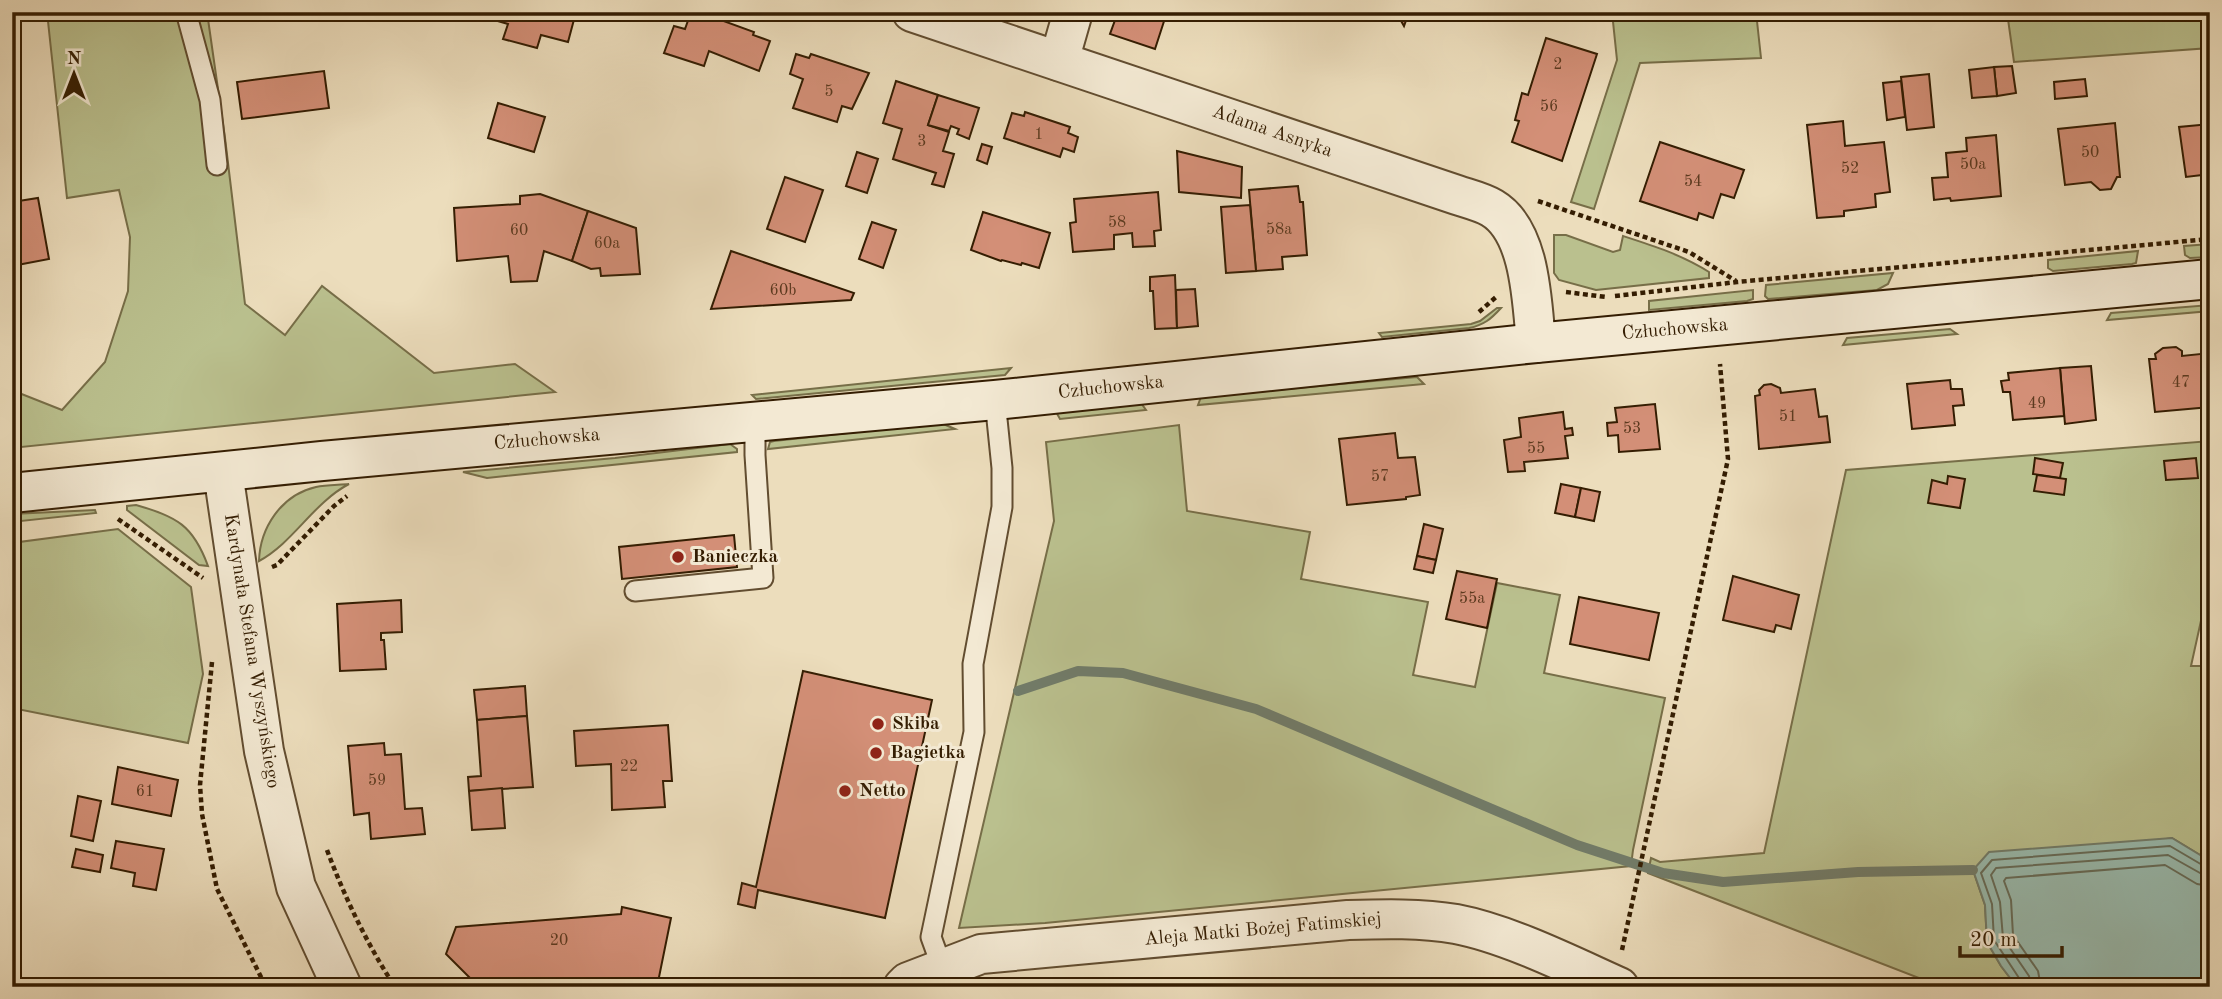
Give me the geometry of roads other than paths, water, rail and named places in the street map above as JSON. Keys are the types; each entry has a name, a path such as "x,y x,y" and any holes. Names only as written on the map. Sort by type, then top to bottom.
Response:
{"main road":[{"name":"Adama Asnyka","path":"912,12 1493,209 1513,230 1519,243 1528,274 1536,343"},
{"path":"1059,61 1073,12"},
{"name":"Człuchowska","path":"12,493 336,459 995,400 1536,343 2210,279"},
{"name":"Kardynała Stefana Wyszyńskiego","path":"223,472 266,760 296,887 342,987"},
{"name":"Aleja Matki Bożej Fatimskiej","path":"903,987 908,982 947,978 981,954 1348,920 1406,919 1456,924 1497,935 1614,985"}],"lane":[{"path":"186,12 210,100 217,165"},
{"path":"947,978 931,937 974,732 973,664 1002,507 1002,468 995,400"},
{"path":"635,591 763,578 755,422"}],"water":[{"path":"2172,838 2210,861 2210,987 2017,987 1987,942 1985,905 1973,870 1989,852"}],"waterway":[{"path":"1018,691 1078,671 1123,673 1256,709 1577,845 1663,873 1723,882 1858,872 1973,870"}],"place":[{"name":"Banieczka","path":"678,557"},
{"name":"Skiba","path":"878,724"},
{"name":"Bagietka","path":"876,753"},
{"name":"Netto","path":"845,791"}]}
